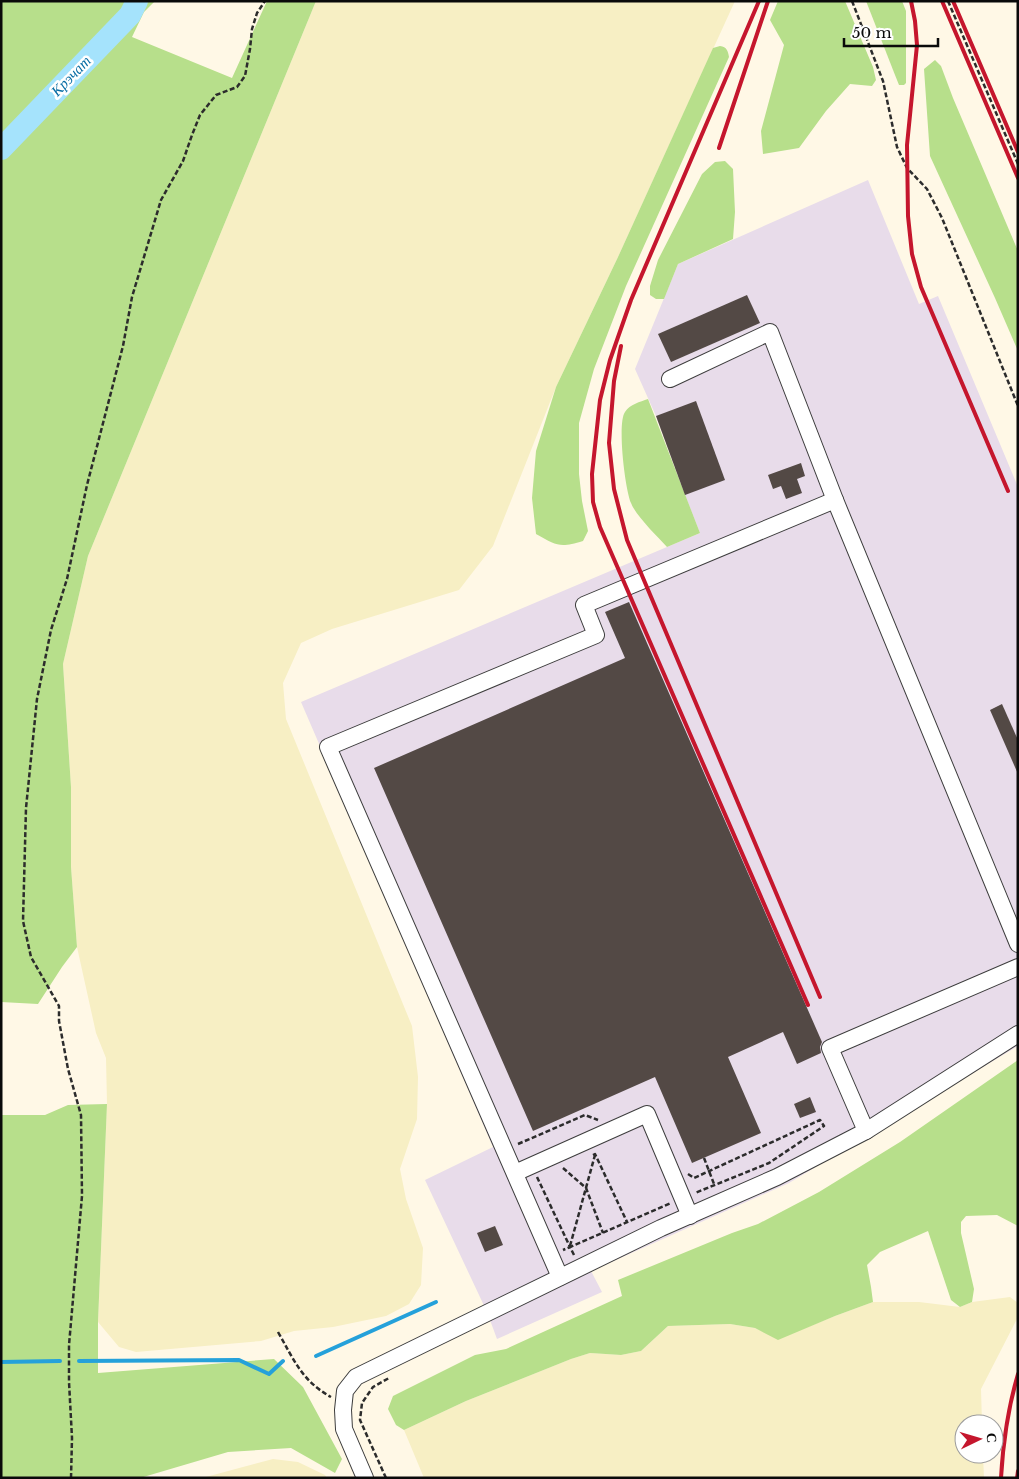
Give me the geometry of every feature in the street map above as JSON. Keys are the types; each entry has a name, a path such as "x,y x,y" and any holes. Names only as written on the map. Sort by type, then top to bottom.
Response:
{"lane":[{"path":"670,379 770,332 835,500 1018,944"},
{"path":"560,1277 551,1256 526,1173 328,747 596,635 584,605 835,500"},
{"path":"866,1131 830,1048 1018,967"},
{"path":"365,1478 344,1429 346,1391 356,1376 560,1277 690,1216 777,1178 866,1131 1018,1034"},
{"path":"526,1173 616,1127 647,1114 690,1216"}],"path":[{"path":"71,1478 72,1438 69,1345 82,1196 81,1115 68,1069 59,1021 59,1006 31,957 23,921 26,808 37,699 51,630 67,579 87,485 123,346 132,297 161,200 183,161 200,115 216,96 237,87 245,76 252,29 257,13 265,1"},
{"path":"852,1 884,80 897,147 908,168 927,190 942,218 1018,406"},
{"path":"948,1 1018,164"},
{"path":"514,1145 585,1115 616,1127"},
{"path":"587,1157 596,1154"},
{"path":"551,1256 570,1247 596,1154"},
{"path":"596,1154 627,1222"},
{"path":"704,1158 714,1185"},
{"path":"571,1164 562,1167 586,1188 603,1233"},
{"path":"526,1173 545,1174"},
{"path":"526,1173 570,1247"},
{"path":"278,1332 301,1373 322,1392 344,1405"}],"shaded area":[{"path":"316,1 735,1 618,257 556,387 493,546 459,590 332,629 301,643 283,683 286,719 412,1026 418,1077 417,1119 400,1169 406,1199 423,1248 421,1285 409,1304 386,1316 333,1327 294,1331 261,1341 136,1352 119,1347 98,1322 107,1104 106,1058 96,1033 77,947 71,867 71,787 63,664 88,556"},
{"path":"868,180 919,304 938,296 1018,487 1018,1046 789,1183 591,1271 602,1292 497,1339 487,1312 425,1180 493,1147 301,702 700,533 656,416 635,369 678,264"},
{"path":"1010,1297 1018,1303 1018,1317 981,1389 982,1414 954,1414 954,1464 983,1464 984,1478 424,1478 404,1430 466,1401 571,1359 590,1353 621,1355 641,1351 668,1326 730,1324 755,1328 778,1339 873,1302 919,1302 960,1307 972,1302"},
{"path":"273,1459 298,1462 325,1475 327,1478 202,1478"}],"green space":[{"path":"1,1 155,1 144,12 132,37 232,78 267,1 316,1 88,556 63,664 71,787 71,867 77,947 38,1004 1,1002"},
{"path":"778,1 845,1 873,67 876,80 872,86 850,84 826,111 799,148 763,154 761,131 784,45 770,20"},
{"path":"866,1 902,1 906,11 906,83 904,85 899,85"},
{"path":"720,46 727,50 729,57 626,286 594,369 579,423 579,474 588,531 583,541 569,545 559,545 536,534 532,498 536,451 556,387 618,257 713,48"},
{"path":"935,60 941,66 1018,251 1018,351 930,156 924,69"},
{"path":"725,161 733,169 735,212 733,239 678,264 664,299 656,299 650,295 650,286 658,260 702,174 715,162"},
{"path":"648,399 700,533 667,547 637,514 631,503 624,471 622,429 625,412 635,404"},
{"path":"1018,1060 1018,1226 997,1215 966,1216 961,1222 961,1233 974,1289 972,1302 960,1307 951,1300 928,1231 880,1252 867,1265 873,1302 778,1340 755,1328 730,1324 668,1326 641,1351 621,1355 590,1353 466,1401 404,1430 396,1425 388,1409 393,1396 475,1355 506,1349 622,1296 618,1280 758,1224 819,1192 900,1142"},
{"path":"107,1104 98,1322 98,1373 274,1359 303,1387 342,1459 335,1473 291,1448 228,1452 140,1478 1,1478 1,1115 45,1115 68,1105"}],"building":[{"path":"747,295 760,323 671,362 658,334"},
{"path":"696,401 725,480 685,495 656,416"},
{"path":"801,463 805,476 797,479 802,493 786,499 781,486 773,489 768,475"},
{"path":"629,602 822,1042 820,1047 821,1053 797,1064 783,1032 728,1057 761,1133 692,1163 655,1077 533,1131 374,768 625,658 605,612"},
{"path":"1002,704 1018,740 1018,774 990,710"},
{"path":"810,1097 816,1112 800,1118 794,1104"},
{"path":"495,1226 503,1245 485,1252 477,1233"}],"waterway":[{"name":"Крэчат","path":"1,149 130,15 137,1"},
{"path":"316,1356 436,1302"},
{"path":"79,1361 239,1360 269,1374 283,1361"},
{"path":"1,1362 60,1361"}],"railway":[{"path":"759,1 631,300 610,360 600,400 592,474 593,502 600,527 808,1005"},
{"path":"719,148 768,1"},
{"path":"911,1 917,45 907,145 908,216 912,254 921,287 1008,491"},
{"path":"942,1 1018,178"},
{"path":"953,1 1018,152"},
{"path":"621,346 614,381 609,443 614,489 627,540 820,997"},
{"path":"1001,1478 1006,1426 1018,1374"},
{"path":"1017,1478 1018,1471"}]}
